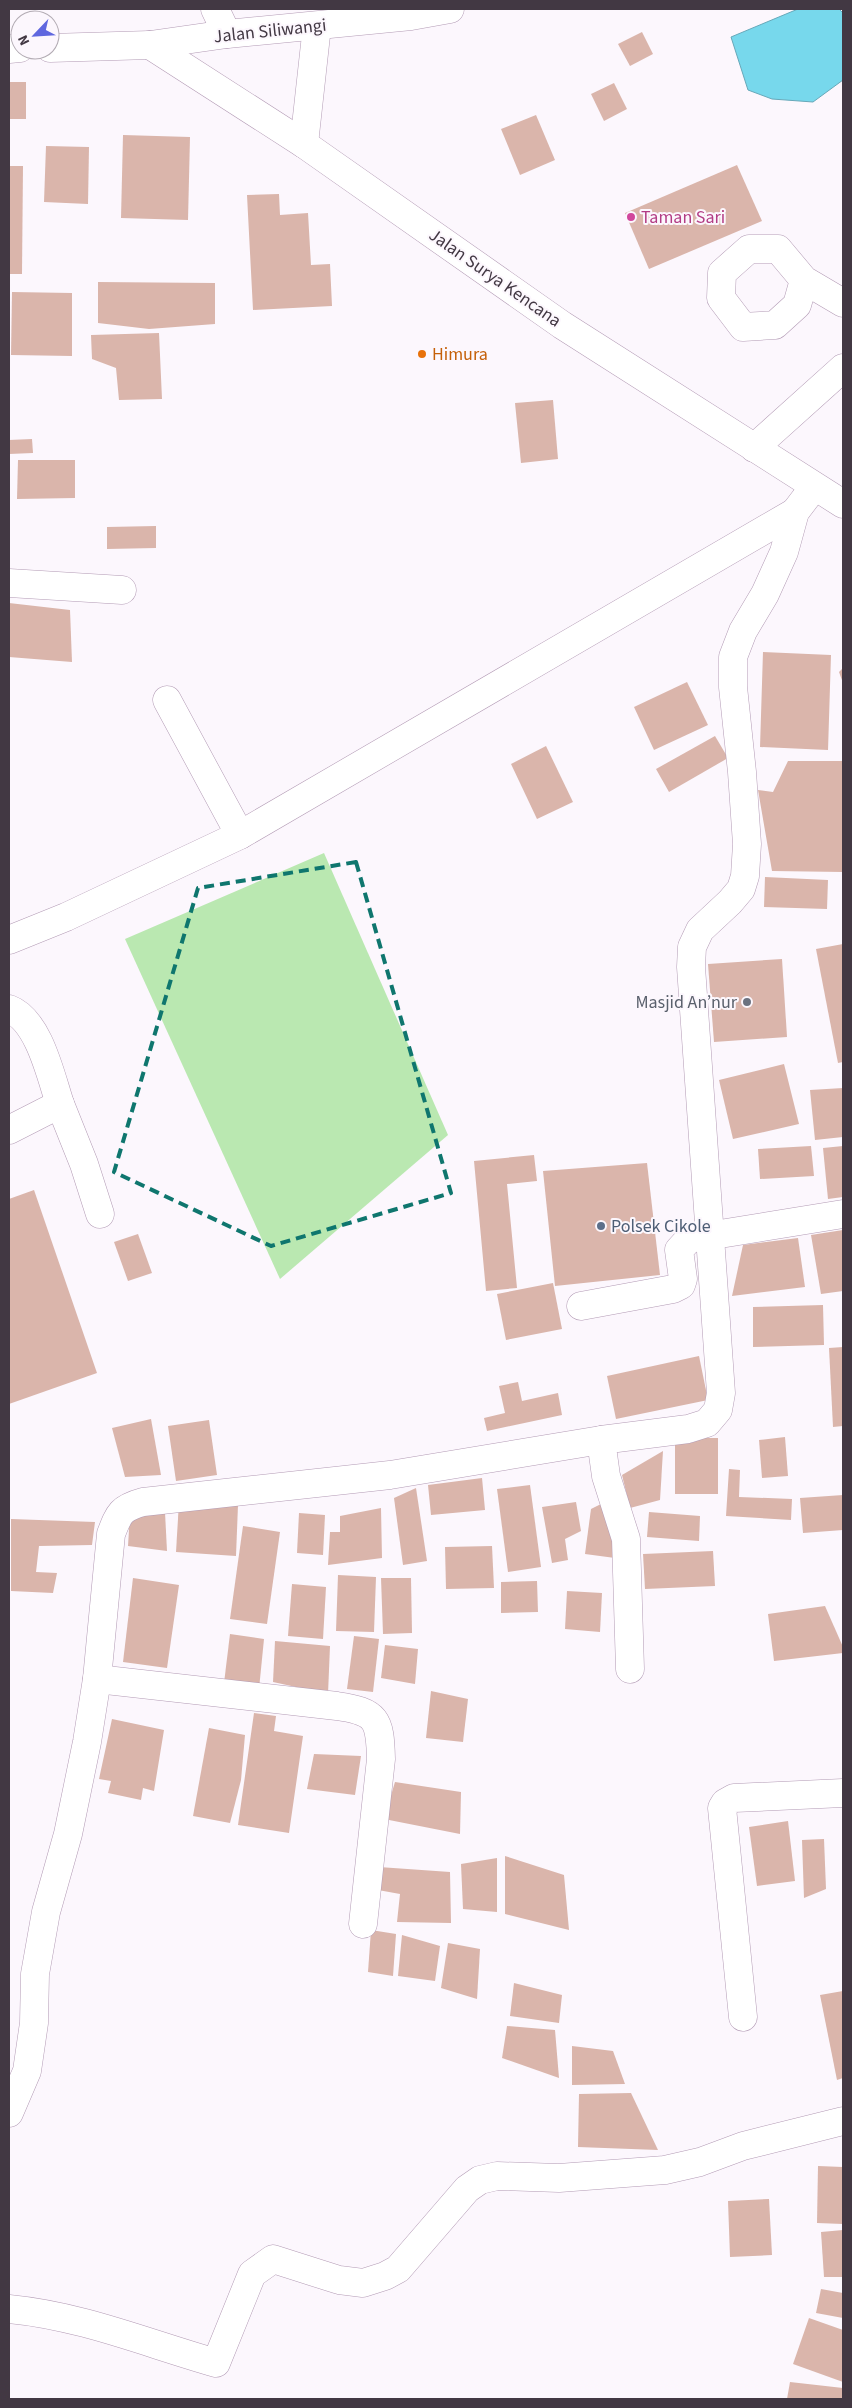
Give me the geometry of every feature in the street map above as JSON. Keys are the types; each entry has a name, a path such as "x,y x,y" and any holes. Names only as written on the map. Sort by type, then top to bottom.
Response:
{"street":[{"path":"215,9 227,34"},
{"name":"Jalan Siliwangi","path":"60,48 150,45 227,34 411,16 450,9"},
{"path":"304,144 317,26"},
{"name":"Jalan Surya Kencana","path":"150,45 304,144 562,325 843,504"},
{"path":"804,280 843,303"},
{"path":"754,448 843,368"},
{"path":"9,2112 27,2071 34,2023 35,1974 46,1912 72,1816 97,1678 111,1534 119,1514 128,1506 143,1502 390,1475 601,1440 688,1429 707,1423 718,1410 721,1393 691,968 692,947 700,930 741,889 745,876 747,844 733,688 733,657 743,631 765,594 784,552 795,512 814,487"},
{"path":"9,940 66,918 240,835 795,512"},
{"path":"9,582 122,590"},
{"path":"168,700 240,835"},
{"path":"9,1009 15,1011 33,1030 84,1164 100,1214"},
{"path":"9,1130 60,1104"},
{"path":"581,1306 674,1289 681,1285 683,1279 679,1250 689,1238 709,1237 843,1214"},
{"path":"601,1440 606,1476 626,1539 630,1668"},
{"path":"97,1678 337,1706 357,1709 372,1716 380,1732 381,1759 363,1924"},
{"path":"743,2017 722,1808 724,1802 734,1798 843,1794"},
{"path":"9,2309 47,2313 115,2330 216,2363 252,2274 273,2259 338,2280 363,2283 398,2269 467,2189 480,2180 497,2176 559,2178 665,2170 700,2162 743,2146 843,2121"}],"highlighted area":[{"path":"356,862 451,1193 271,1246 114,1172 198,888"}],"green space":[{"path":"324,853 448,1135 280,1279 125,939"}],"water":[{"path":"798,9 839,9 843,13 843,80 813,102 772,99 748,90 731,37"}],"building":[{"path":"642,32 653,54 630,66 618,44"},
{"path":"9,82 26,82 26,119 9,119"},
{"path":"614,83 627,109 604,121 591,94"},
{"path":"536,115 555,160 520,175 501,129"},
{"path":"123,135 190,137 188,220 121,218"},
{"path":"46,146 89,147 88,204 44,202"},
{"path":"737,165 762,221 649,269 625,213"},
{"path":"9,166 23,166 22,274 9,274"},
{"path":"279,194 280,215 308,213 311,265 330,264 332,306 253,310 247,195"},
{"path":"98,282 215,283 215,324 149,329 98,323"},
{"path":"12,292 72,293 72,356 11,355"},
{"path":"159,333 162,399 119,400 116,368 92,359 91,335"},
{"path":"553,400 558,459 521,463 515,403"},
{"path":"32,439 33,453 9,454 9,440"},
{"path":"18,460 75,460 75,498 17,499"},
{"path":"156,526 156,548 107,549 107,527"},
{"path":"9,603 70,610 72,662 9,657"},
{"path":"763,652 831,655 828,750 760,747"},
{"path":"843,668 843,683 839,672"},
{"path":"687,682 708,725 654,750 634,707"},
{"path":"715,736 728,758 669,792 656,769"},
{"path":"546,746 573,802 537,819 511,764"},
{"path":"788,761 843,761 843,872 772,871 758,790 773,792"},
{"path":"765,877 828,880 827,909 764,907"},
{"path":"843,944 843,1062 838,1063 816,949"},
{"path":"782,959 787,1037 714,1042 708,964"},
{"path":"784,1064 799,1124 733,1139 719,1080"},
{"path":"843,1088 843,1137 815,1140 810,1090"},
{"path":"811,1146 814,1176 760,1179 758,1149"},
{"path":"843,1146 843,1197 828,1199 823,1148"},
{"path":"534,1155 537,1181 507,1184 517,1288 486,1291 474,1161"},
{"path":"647,1163 660,1275 555,1286 543,1171"},
{"path":"34,1190 97,1373 9,1404 9,1199"},
{"path":"843,1230 843,1291 821,1294 811,1235"},
{"path":"138,1234 152,1273 128,1281 114,1242"},
{"path":"798,1238 805,1287 732,1296 743,1245"},
{"path":"553,1283 562,1329 506,1340 497,1294"},
{"path":"823,1305 824,1345 753,1347 753,1307"},
{"path":"843,1347 843,1426 833,1427 829,1348"},
{"path":"699,1356 708,1400 616,1419 607,1376"},
{"path":"518,1382 522,1401 558,1393 562,1415 487,1431 484,1418 505,1413 499,1386"},
{"path":"151,1419 161,1475 125,1477 112,1428"},
{"path":"209,1420 217,1475 176,1481 168,1426"},
{"path":"785,1437 788,1476 762,1478 759,1440"},
{"path":"675,1438 718,1438 718,1494 675,1494"},
{"path":"663,1451 660,1500 630,1508 622,1475"},
{"path":"729,1469 740,1470 739,1497 792,1499 791,1520 726,1516"},
{"path":"482,1478 485,1510 431,1515 428,1485"},
{"path":"530,1485 541,1567 508,1572 497,1489"},
{"path":"416,1488 427,1561 403,1565 394,1498"},
{"path":"843,1495 843,1530 803,1533 800,1498"},
{"path":"179,1502 238,1505 236,1556 176,1552"},
{"path":"576,1502 581,1531 565,1539 568,1560 552,1563 542,1507"},
{"path":"605,1502 615,1558 585,1554 591,1509"},
{"path":"381,1508 382,1558 328,1565 330,1532 340,1532 340,1516"},
{"path":"165,1512 167,1551 128,1546 130,1513"},
{"path":"649,1512 700,1516 699,1541 647,1537"},
{"path":"299,1513 325,1515 323,1555 297,1553"},
{"path":"11,1519 95,1522 92,1545 39,1546 36,1572 57,1573 53,1593 11,1591"},
{"path":"243,1526 280,1532 267,1624 230,1619"},
{"path":"492,1546 494,1588 446,1589 445,1547"},
{"path":"713,1551 715,1586 645,1589 643,1554"},
{"path":"338,1575 376,1577 374,1632 336,1631"},
{"path":"133,1578 179,1585 167,1668 123,1662"},
{"path":"381,1578 411,1578 412,1633 383,1634"},
{"path":"537,1581 538,1612 501,1613 501,1582"},
{"path":"292,1584 326,1587 323,1639 288,1636"},
{"path":"567,1591 602,1593 600,1632 565,1629"},
{"path":"825,1606 843,1647 843,1653 774,1661 768,1614"},
{"path":"230,1634 264,1639 259,1689 224,1683"},
{"path":"354,1636 379,1639 373,1692 347,1689"},
{"path":"275,1641 330,1646 328,1694 273,1682"},
{"path":"385,1645 418,1649 415,1684 381,1678"},
{"path":"431,1691 468,1699 463,1742 426,1738"},
{"path":"254,1713 276,1716 274,1731 303,1736 289,1833 238,1825"},
{"path":"112,1719 164,1730 154,1791 143,1788 141,1800 108,1793 111,1781 99,1779"},
{"path":"209,1728 245,1735 241,1780 230,1823 193,1816"},
{"path":"314,1754 361,1756 355,1795 307,1789"},
{"path":"395,1782 461,1792 460,1834 384,1819"},
{"path":"788,1821 795,1881 757,1886 749,1827"},
{"path":"824,1839 826,1889 804,1898 802,1840"},
{"path":"505,1856 564,1875 569,1930 505,1914"},
{"path":"497,1858 497,1912 463,1909 461,1864"},
{"path":"379,1867 450,1872 451,1923 397,1922 400,1894 378,1890"},
{"path":"371,1930 396,1934 393,1976 368,1972"},
{"path":"402,1935 440,1946 435,1981 398,1976"},
{"path":"448,1943 480,1949 477,1999 441,1988"},
{"path":"514,1983 562,1995 559,2023 510,2016"},
{"path":"843,1991 843,2078 837,2080 820,1995"},
{"path":"507,2026 555,2030 559,2078 502,2058"},
{"path":"572,2046 613,2051 625,2084 572,2085"},
{"path":"631,2093 658,2150 578,2147 579,2094"},
{"path":"818,2166 843,2167 843,2224 817,2223"},
{"path":"769,2199 772,2255 730,2257 728,2201"},
{"path":"843,2230 843,2277 824,2277 821,2232"},
{"path":"821,2289 843,2293 843,2318 816,2313"},
{"path":"809,2318 843,2330 843,2382 793,2364"},
{"path":"790,2382 843,2388 843,2399 787,2399"}],"place":[{"name":"Taman Sari","path":"631,217"},
{"name":"Himura","path":"422,354"},
{"name":"Masjid An’nur","path":"747,1002"},
{"name":"Polsek Cikole","path":"601,1226"}]}
